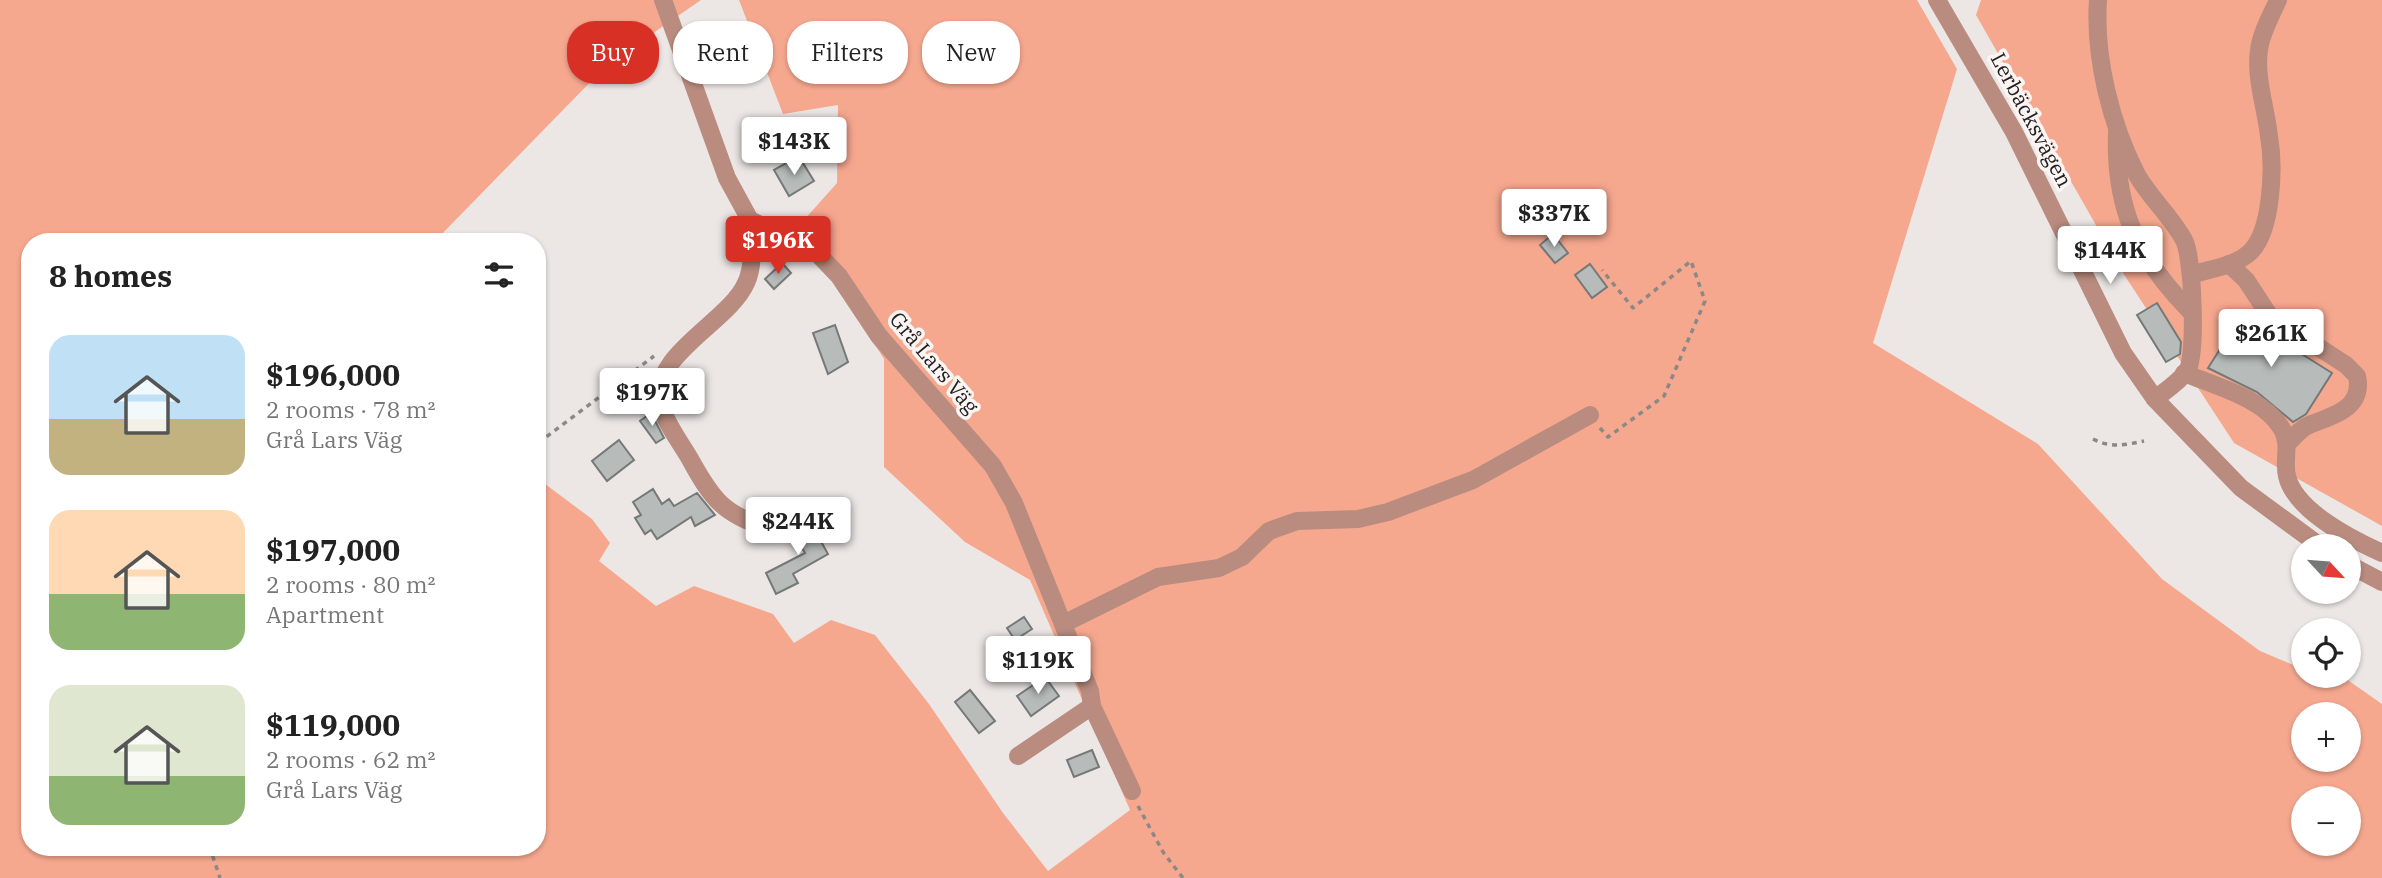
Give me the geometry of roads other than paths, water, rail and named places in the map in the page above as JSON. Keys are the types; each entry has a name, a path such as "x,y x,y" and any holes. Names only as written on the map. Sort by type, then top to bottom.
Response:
{"street":[{"path":"663,0 727,178 750,220 752,254 745,286 670,366 662,382 660,402 702,481 719,503 737,518 767,528"},
{"name":"Lerbäcksvägen","path":"1937,0 2014,132 2123,353 2155,399 2241,488 2304,534"},
{"path":"2098,0 2096,19 2105,79 2117,125 2138,176 2185,243 2193,274 2190,362 2184,373 2155,399"},
{"path":"2193,274 2229,264 2248,255 2256,246 2267,217 2270,139 2258,61 2259,48 2278,0"},
{"path":"2117,125 2117,169 2127,221 2150,264 2191,312"},
{"name":"Grå Lars Väg","path":"750,220 816,252 839,276 879,336 993,466 1014,503 1090,691 1092,706 1132,791"},
{"path":"2229,264 2246,280 2269,315 2346,365 2357,376 2357,395 2348,408 2322,422 2307,425 2288,443"},
{"path":"2184,373 2233,393 2268,413 2281,427 2288,443 2287,477 2309,508 2334,527 2382,553"},
{"path":"1063,624 1158,577 1219,568 1242,556 1269,531 1297,520 1368,517 1472,480 1590,415"},
{"path":"2361,571 2382,582"},
{"path":"1017,756 1092,706"}]}
